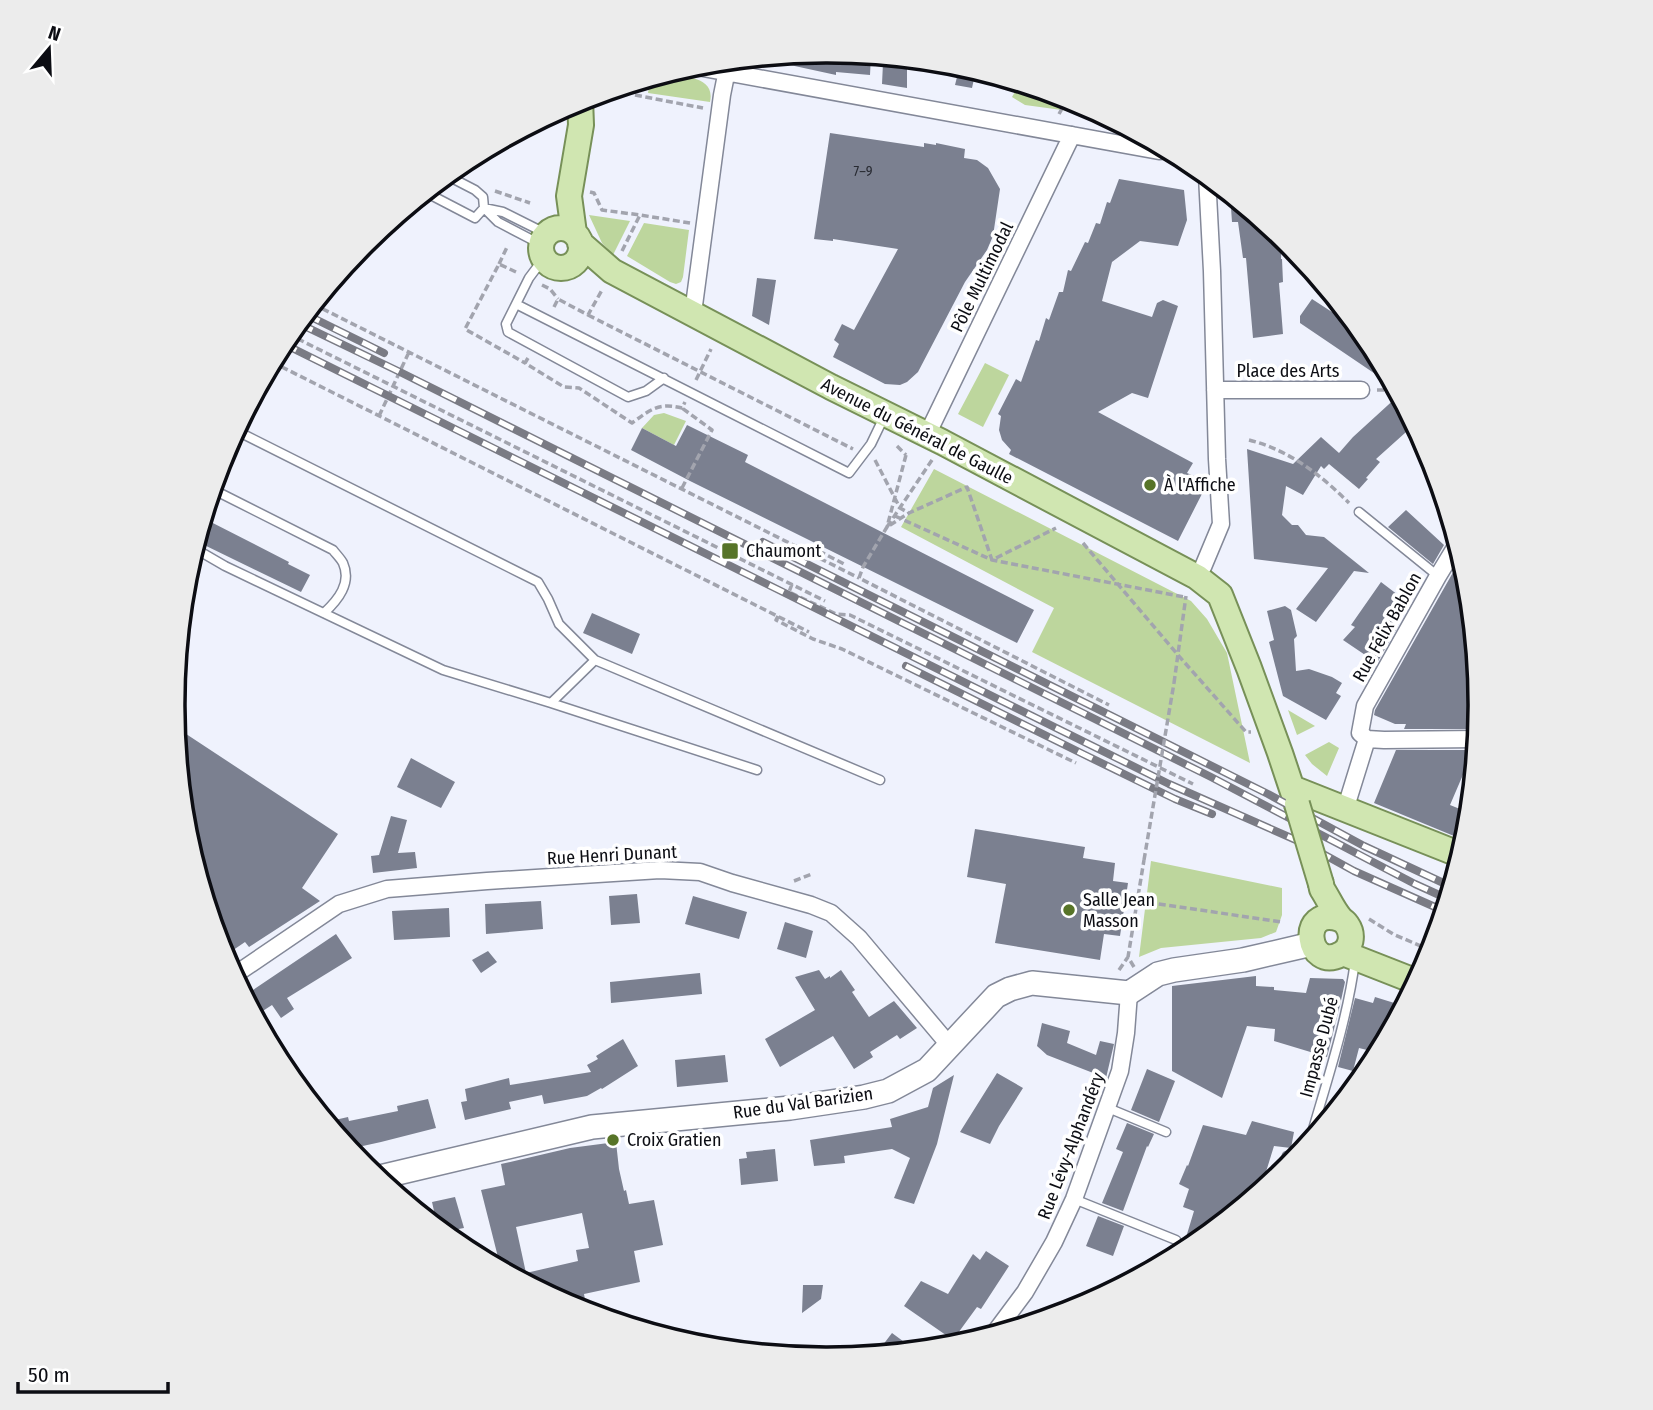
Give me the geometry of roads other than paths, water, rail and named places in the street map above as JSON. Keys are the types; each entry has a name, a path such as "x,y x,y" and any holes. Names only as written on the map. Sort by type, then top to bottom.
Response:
{"main road":[{"path":"580,125 586,110"},
{"path":"559,244 578,194 580,112"},
{"name":"Avenue du Général de Gaulle","path":"559,244 886,414 924,445 1198,577 1220,595 1294,796"},
{"path":"1294,796 1345,810 1451,851"},
{"path":"1294,796 1321,887 1351,932 1350,955"},
{"path":"1341,918 1316,923 1311,933 1312,944 1318,953 1328,957 1350,955 1407,978"}],"street":[{"path":"740,68 1148,149"},
{"path":"693,313 727,71"},
{"name":"Pôle Multimodal","path":"924,445 1072,135"},
{"path":"1203,567 1221,524 1208,189"},
{"name":"Place des Arts","path":"1215,390 1361,390"},
{"name":"Rue Félix Bablon","path":"1345,810 1364,736 1365,706 1451,555"},
{"path":"1364,736 1384,740 1467,739"},
{"name":"Rue Henri Dunant","path":"242,970 340,904 387,889 660,870 700,872 831,912 859,938 950,1046"},
{"path":"1134,983 1158,974 1243,960 1312,944"},
{"name":"Rue du Val Barizien","path":"389,1175 592,1126 790,1108 888,1091 927,1070 996,996 1010,989 1032,984 1134,983"},
{"name":"Rue Lévy-Alphandéry","path":"1003,1322 1025,1292 1054,1242 1074,1199 1120,1071 1134,983"}],"lane":[{"path":"435,197 475,218 484,208 484,197 457,181"},
{"path":"484,208 503,212 559,244 528,278 506,324 508,332 628,397 646,391 664,378"},
{"path":"516,304 849,473 871,444 886,414"},
{"path":"244,435 538,582 559,624 595,660 880,780"},
{"path":"221,493 333,550 343,563 346,580 342,593 324,613"},
{"path":"1359,512 1438,576"},
{"path":"203,553 443,670 757,770"},
{"path":"551,703 595,660"},
{"name":"Impasse Dubé","path":"1315,1121 1352,982 1350,955"},
{"path":"1108,1108 1166,1132"},
{"path":"1074,1199 1176,1240"}],"railway":[{"path":"314,318 384,353"},
{"path":"307,328 1211,777 1439,895"},
{"path":"293,348 1169,784 1305,844 1354,871 1435,907"},
{"path":"763,542 1268,794 1364,846 1443,883"},
{"path":"906,666 1175,799 1212,814"}],"place":[{"name":"À l'Affiche","path":"1150,485"},
{"name":"Chaumont","path":"730,551"},
{"name":"Salle Jean Masson","path":"1069,910"},
{"name":"Croix Gratien","path":"613,1140"}]}
